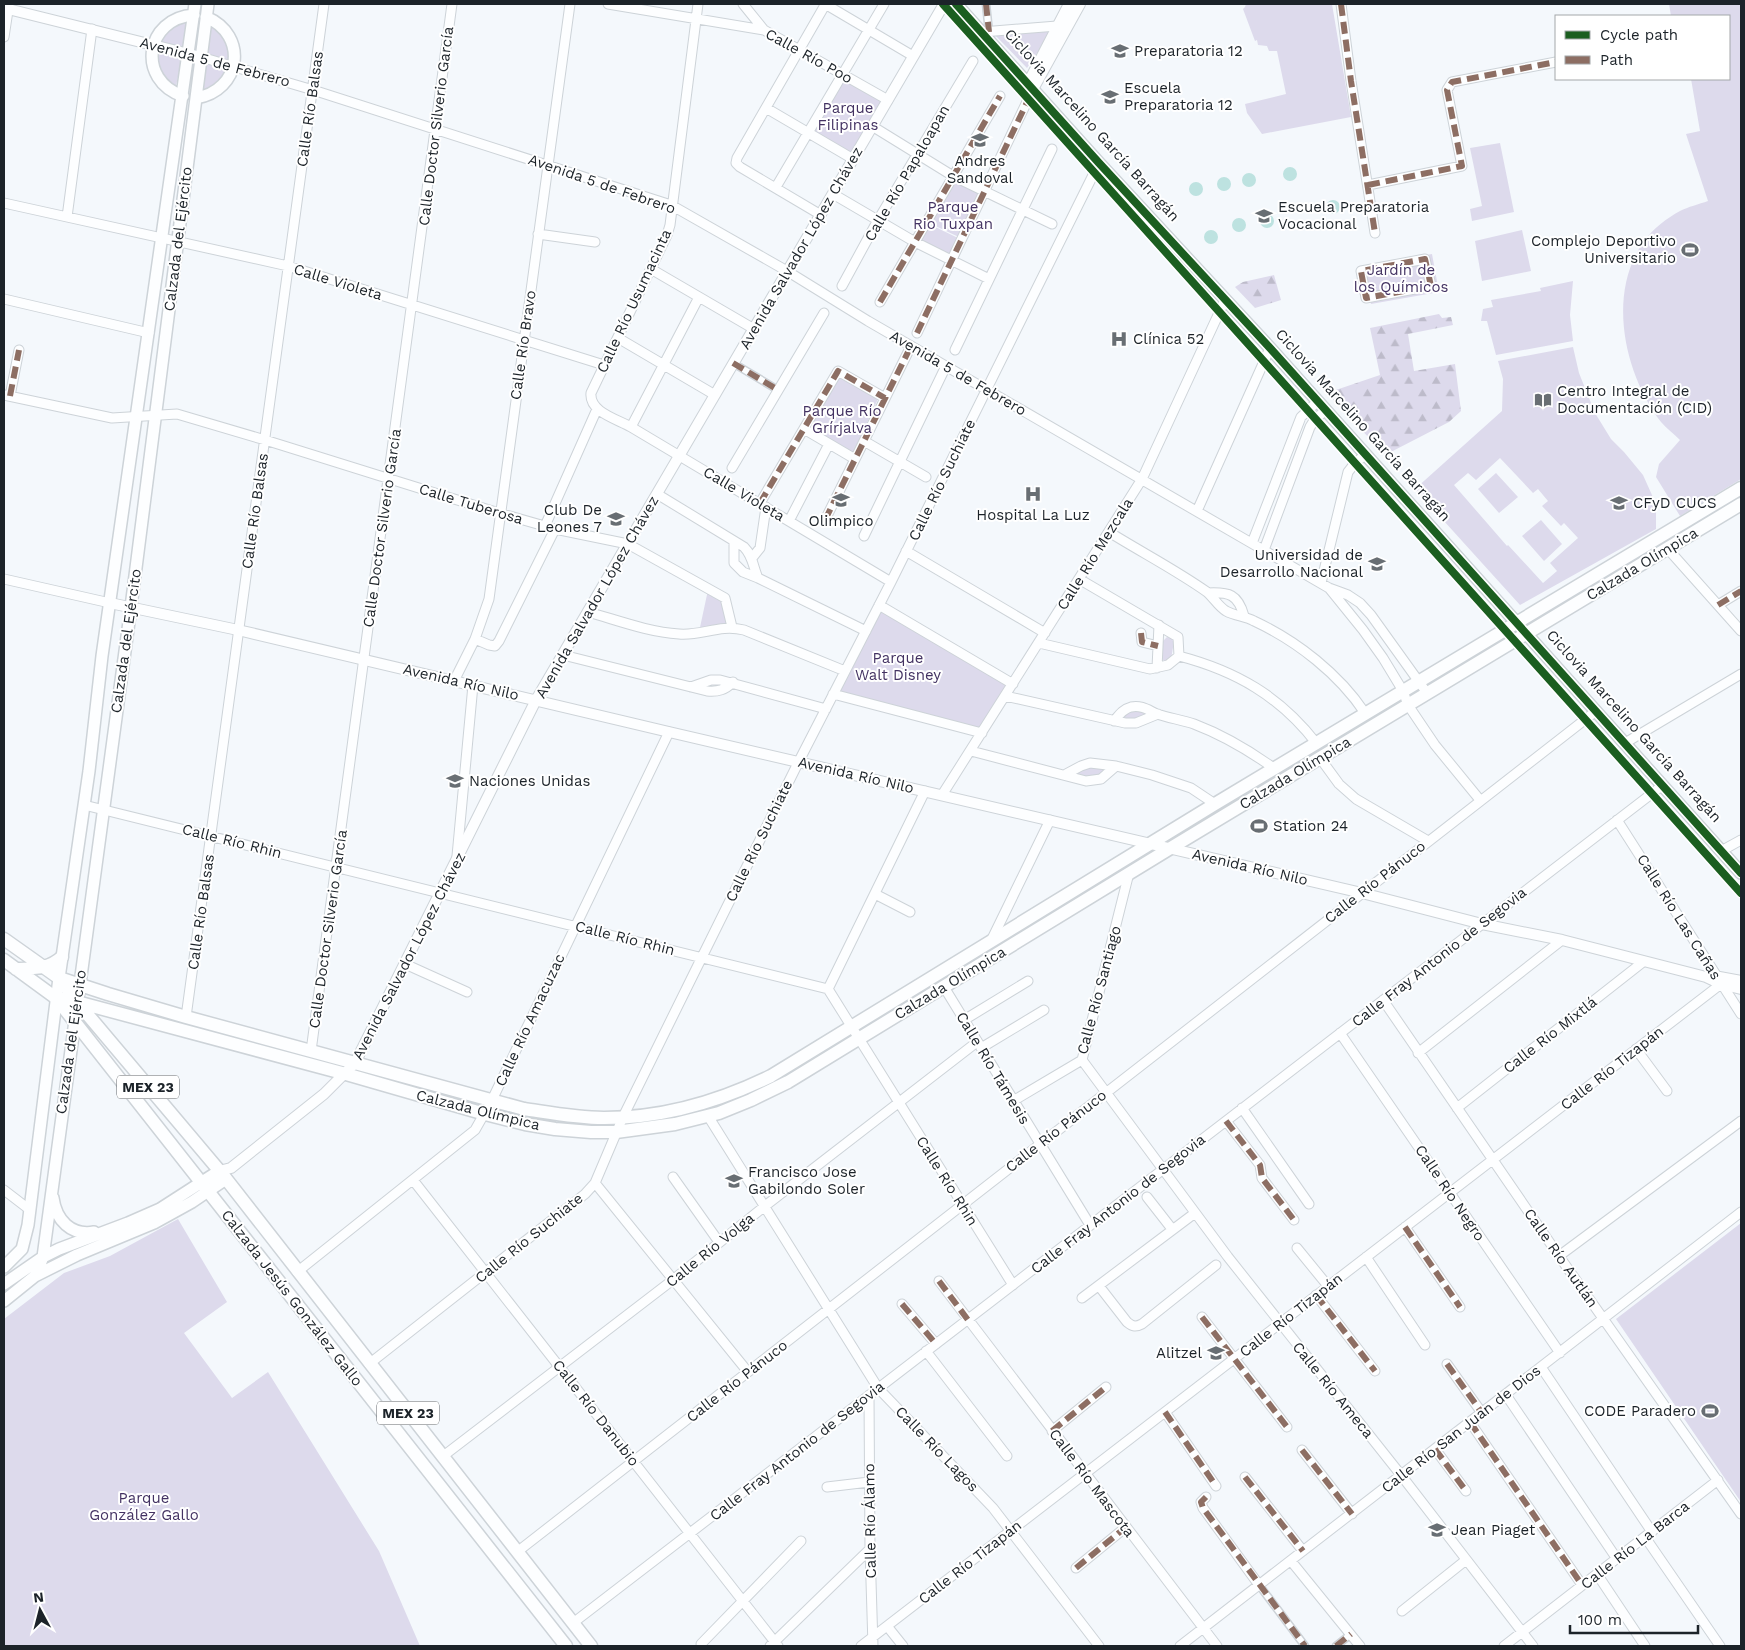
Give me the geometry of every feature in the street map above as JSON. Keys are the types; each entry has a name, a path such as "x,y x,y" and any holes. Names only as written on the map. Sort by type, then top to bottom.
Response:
{"main road":[{"name":"Calzada del Ejército","path":"4,1267 22,1249 25,1243 56,998 162,238 183,96 208,4"},
{"path":"956,4 986,32 1099,163 1270,348 1741,873"},
{"name":"Calzada del Ejército","path":"35,1276 43,1257 102,810 131,607 178,242 196,98 194,9"},
{"path":"183,96 175,94 164,86 158,78 153,68 153,45 160,31 168,24 194,9"},
{"path":"196,98 218,90 230,75 233,66 234,52 227,32 220,25 206,17"},
{"name":"Calzada Olímpica","path":"59,978 186,1017 492,1100 555,1114 584,1117 623,1117 676,1110 704,1103 735,1093 770,1076 1365,713 1741,488"},
{"name":"Calzada Olímpica","path":"56,998 346,1074 525,1124 555,1129 616,1132 656,1128 708,1116 751,1100 788,1082 1129,873 1741,504"},
{"name":"MEX 23","path":"4,939 59,978 77,1002"},
{"path":"16,969 45,967 55,964 62,957"},
{"name":"MEX 23","path":"4,960 56,998 74,1021"},
{"name":"Calzada Jesús González Gallo","path":"77,1002 226,1173 297,1272 591,1646"},
{"name":"Calzada Jesús González Gallo","path":"74,1021 566,1646"},
{"path":"54,1171 53,1200 60,1219 73,1231 81,1233 111,1229"},
{"name":"Avenida Salvador López Chávez","path":"4,1301 35,1276 76,1255 154,1223 226,1173"},
{"name":"Avenida Salvador López Chávez","path":"4,1284 43,1257 77,1241 160,1209 205,1187"},
{"path":"574,1624 581,1646"}],"street":[{"name":"Calle Río Balsas","path":"186,1017 324,4"},
{"name":"Calle Doctor Silverio García","path":"311,1051 363,659 413,305 452,4"},
{"name":"Calle Río Bravo","path":"454,681 475,640 489,599 499,513 570,4"},
{"name":"Calle Río Poo","path":"608,4 634,6 764,30 888,100"},
{"name":"Calle Río Usumacinta","path":"545,526 596,409 591,402 592,393 670,225 698,4"},
{"path":"743,4 764,30"},
{"path":"821,215 736,163 737,158 825,4 913,56"},
{"path":"776,187 884,4"},
{"name":"Avenida Salvador López Chávez","path":"226,1173 324,1094 356,1063 536,700 944,4"},
{"path":"986,4 986,32 1062,28"},
{"path":"1062,28 1069,4"},
{"path":"917,333 985,192 1031,86 1062,28 1080,4"},
{"path":"1340,4 1375,233"},
{"name":"Avenida 5 de Febrero","path":"7,7 233,66 547,164 672,206 787,271 868,321 1325,586 1348,595 1360,603 1371,615 1427,693"},
{"path":"4,37 7,7"},
{"path":"67,217 92,29"},
{"name":"Calle Río Papaloapan","path":"842,286 878,220 972,61"},
{"path":"1368,185 1462,166 1447,90 1452,82 1555,62"},
{"path":"880,302 1000,96"},
{"path":"766,108 853,159"},
{"path":"872,126 954,176 1052,224"},
{"path":"955,350 1052,149"},
{"name":"Calle Río Suchiate","path":"369,1364 585,1194 594,1184 623,1117 702,957 1099,163"},
{"path":"833,194 915,242 989,279"},
{"name":"Calle Violeta","path":"4,203 288,266 604,365"},
{"path":"538,234 595,242"},
{"path":"1425,259 1431,286 1366,298 1364,287 1361,271 1425,259"},
{"path":"651,269 754,329"},
{"path":"631,427 699,297"},
{"path":"4,299 149,333"},
{"name":"Calle Río Mezcala","path":"942,795 1142,480 1225,300"},
{"path":"732,468 824,313"},
{"path":"618,338 715,394"},
{"path":"825,520 911,346"},
{"path":"1197,511 1270,348"},
{"path":"7,395 19,350"},
{"path":"734,364 778,390"},
{"path":"864,536 946,366"},
{"path":"752,558 760,548 763,505 838,371 885,398"},
{"name":"Calle Tuberosa","path":"7,395 112,418 177,414 499,513 555,529 628,544 725,598 732,627"},
{"path":"1252,543 1301,418 1307,410 1321,406"},
{"path":"1264,550 1310,426 1321,406"},
{"name":"Calle Violeta","path":"596,409 631,427 891,582"},
{"path":"804,429 855,459"},
{"path":"864,441 926,477"},
{"path":"789,521 829,444"},
{"path":"1325,586 1348,472 1354,463 1365,455"},
{"path":"657,494 744,547 752,558 758,578"},
{"path":"475,640 495,646 499,641 555,529"},
{"path":"1109,532 1208,593 1225,610 1244,616 1274,631 1315,660 1355,698 1365,713"},
{"path":"734,541 734,563 743,572 866,631"},
{"path":"1668,548 1741,631"},
{"path":"906,551 1045,633"},
{"name":"Avenida Río Nilo","path":"4,579 238,630 1362,893 1482,924 1562,940 1714,979 1741,989"},
{"path":"1079,579 1178,637 1179,656"},
{"name":"Avenida 5 de Febrero","path":"1325,586 1363,630 1383,658 1403,691 1408,705 1435,745 1480,800"},
{"path":"1718,605 1741,591"},
{"path":"1208,593 1223,593 1235,598 1241,605 1244,616"},
{"path":"879,605 1013,684"},
{"path":"588,612 673,634 692,634 732,627 744,630 845,672"},
{"path":"1157,668 1160,625"},
{"path":"1141,633 1142,642 1158,646"},
{"path":"1039,643 1150,669 1171,663 1179,656"},
{"path":"563,655 691,687 716,691 725,689 733,682 826,709"},
{"path":"1179,656 1228,672 1257,688 1284,707 1303,726 1316,744"},
{"path":"1625,743 1741,674"},
{"path":"457,859 473,685"},
{"path":"834,694 982,733"},
{"path":"1005,696 1125,724 1136,723 1158,714"},
{"path":"1114,721 1119,714 1129,708 1143,707 1209,731 1255,755 1275,769"},
{"name":"Calle Río Pánuco","path":"516,1552 1596,711"},
{"name":"Calle Río Amacuzac","path":"297,1272 475,1130 492,1100 669,732"},
{"path":"971,751 1086,780 1097,781 1116,766"},
{"path":"1320,758 1336,780 1352,796 1428,842"},
{"path":"1066,774 1090,763 1116,766 1171,780 1191,788 1215,804"},
{"name":"Calle Fray Antonio de Segovia","path":"574,1624 1663,785"},
{"path":"828,989 925,791"},
{"name":"Calle Río Rhin","path":"84,805 828,989 1012,1285"},
{"path":"991,941 1050,820"},
{"name":"Calle Río Las Cañas","path":"1617,820 1714,979 1741,1014"},
{"path":"1721,851 1741,840"},
{"name":"Calle Río Santiago","path":"1013,1101 1082,1060 1129,873"},
{"path":"875,894 910,912"},
{"path":"1418,1053 1562,940"},
{"name":"Calle Río Mixtlá","path":"1457,1108 1643,962"},
{"path":"405,964 467,992"},
{"name":"Avenida Río Nilo","path":"1714,979 1741,981"},
{"name":"Calle Río Tizapán","path":"861,1646 873,1642 887,1626 1636,1049 1714,979"},
{"path":"964,1020 1028,981"},
{"name":"Calle Río Támesis","path":"944,988 1090,1225"},
{"name":"Calle Río Autlán","path":"1383,1000 1559,1256 1741,1514"},
{"name":"Calle Río Volga","path":"442,1457 899,1103 979,1045 1044,1010"},
{"name":"Calle Río Negro","path":"1340,1033 1560,1353"},
{"path":"1636,1049 1667,1091"},
{"name":"Calle Río Ameca","path":"1082,1060 1162,1170 1280,1324 1401,1475 1533,1646"},
{"path":"1242,1108 1309,1204"},
{"name":"Calle Río Lagos","path":"708,1116 830,1308 878,1388 993,1508 1098,1646"},
{"path":"1226,1121 1260,1165 1262,1178 1294,1220"},
{"path":"1559,1256 1741,1122"},
{"path":"673,1177 720,1242"},
{"name":"Calle Río Danubio","path":"413,1180 743,1601 774,1645"},
{"path":"594,1184 674,1279 748,1372"},
{"path":"4,1190 30,1210"},
{"path":"1146,1197 1172,1229"},
{"path":"1082,1298 1195,1212"},
{"name":"Calle Río San Juan de Dios","path":"1180,1646 1741,1212"},
{"path":"1405,1227 1460,1307"},
{"path":"1297,1248 1328,1286"},
{"path":"1366,1257 1425,1345"},
{"path":"1100,1286 1127,1322 1138,1326 1216,1265"},
{"name":"Calle Río Mascota","path":"939,1281 1217,1646"},
{"path":"1316,1295 1375,1371"},
{"path":"902,1304 936,1344"},
{"path":"1202,1317 1287,1428"},
{"path":"926,1351 1007,1456"},
{"path":"1447,1364 1482,1413"},
{"path":"1541,1367 1720,1646"},
{"path":"1052,1431 1106,1387"},
{"name":"Calle Río Álamo","path":"869,1395 873,1642"},
{"path":"1506,1395 1617,1558"},
{"path":"1165,1412 1216,1486"},
{"path":"1470,1422 1582,1585"},
{"path":"1435,1449 1466,1491"},
{"path":"1302,1450 1352,1514"},
{"path":"1245,1477 1303,1551"},
{"name":"Calle Río La Barca","path":"1504,1646 1718,1480"},
{"path":"827,1487 869,1482"},
{"path":"1206,1497 1201,1502 1202,1506 1305,1646"},
{"path":"1076,1568 1126,1527"},
{"path":"701,1644 802,1541"},
{"path":"774,1645 870,1549"},
{"path":"1402,1611 1466,1560"},
{"path":"1291,1561 1360,1646"},
{"path":"1597,1574 1645,1646"},
{"path":"887,1626 902,1646"},
{"path":"1336,1646 1351,1634"}],"green space":[{"path":"1246,4 1332,4 1351,117 1262,134 1247,113 1245,104 1286,94 1277,51 1269,51 1267,46 1258,45 1257,40 1255,41 1243,9"},
{"name":"Complejo Deportivo Universitario","path":"1669,4 1741,4 1741,479 1680,516 1656,477 1659,464 1680,440 1661,422 1648,403 1637,381 1629,357 1624,332 1623,308 1626,284 1633,261 1648,236 1675,214 1686,208 1708,201 1686,134 1700,131 1691,80 1730,80 1730,15 1671,15"},
{"path":"188,18 183,50 156,44 160,35"},
{"path":"206,24 225,35 229,55 228,61 203,54"},
{"path":"1053,29 1027,68 995,35"},
{"path":"155,51 182,57 175,91 163,84"},
{"path":"203,63 230,71 229,75 198,95"},
{"name":"Parque Filipinas","path":"843,74 888,100 853,159 808,132"},
{"path":"1500,143 1514,212 1472,221 1470,209 1482,206 1470,148"},
{"name":"Parque Rio Tuxpan","path":"954,180 983,193 961,238 929,223"},
{"path":"929,224 958,238 949,258 918,241"},
{"path":"1522,230 1531,271 1482,281 1475,241"},
{"name":"Jardín de los Químicos","path":"1432,254 1439,292 1371,304 1364,266"},
{"path":"1274,275 1281,300 1255,308 1235,287 1243,282"},
{"path":"1573,281 1570,315 1573,341 1496,355 1487,321 1481,321 1483,309 1493,307 1491,300 1541,291 1540,288"},
{"path":"1439,314 1442,318 1451,317 1453,325 1408,334 1414,371 1455,364 1461,411 1449,422 1385,455 1327,393 1380,375 1370,328"},
{"path":"1573,347 1579,373 1595,413 1611,439 1643,475 1656,504 1656,529 1520,605 1415,489 1502,411 1503,379 1498,361","holes":["1500,458 1533,493 1538,489 1548,501 1542,506 1561,526 1564,523 1578,538 1550,563 1557,571 1543,583 1507,546 1454,485 1468,473 1476,480"]},
{"name":"Parque Río Grírjalva","path":"839,377 878,399 852,455 808,429"},
{"path":"1496,473 1518,497 1499,513 1478,489"},
{"path":"1541,520 1562,544 1544,561 1522,536"},
{"path":"708,590 725,599 731,626 699,632"},
{"name":"Parque Walt Disney","path":"879,605 1013,684 982,733 833,694"},
{"path":"1167,637 1171,638 1174,642 1171,659 1166,662 1160,658 1163,641"},
{"path":"1130,711 1146,712 1149,715 1145,719 1123,719 1122,717"},
{"path":"1086,767 1101,768 1104,771 1096,780 1076,775"},
{"name":"Parque González Gallo","path":"178,1219 227,1302 184,1333 232,1398 268,1372 379,1551 420,1646 4,1646 4,1319 64,1273 110,1256"},
{"name":"CODE Paradero","path":"1741,1223 1741,1502 1616,1319"}],"shaded area":[{"path":"1287,167 1293,167 1297,174 1293,181 1287,181 1283,177 1283,171"},
{"path":"1246,173 1252,173 1256,180 1252,187 1246,187 1242,183 1242,177"},
{"path":"1221,177 1227,177 1231,184 1227,191 1221,191 1217,187 1217,181"},
{"path":"1193,182 1199,182 1203,189 1199,196 1193,196 1189,192 1189,186"},
{"path":"1330,200 1336,200 1340,207 1336,214 1330,214 1326,210 1326,204"},
{"path":"1264,214 1270,214 1274,221 1270,228 1264,228 1260,224 1260,218"},
{"path":"1236,218 1242,218 1246,225 1242,232 1236,232 1232,228 1232,222"},
{"path":"1208,230 1214,230 1218,237 1214,244 1208,244 1204,240 1204,234"}],"marked path":[{"path":"986,4 989,32"},
{"path":"1341,4 1375,233"},
{"path":"1368,185 1462,166 1447,90 1452,82 1555,62"},
{"path":"880,302 1000,96"},
{"path":"917,333 1030,96"},
{"path":"1425,259 1431,286 1366,298 1361,271 1425,259"},
{"path":"825,520 911,346"},
{"path":"10,396 19,350"},
{"path":"733,363 778,390"},
{"path":"760,503 838,371 885,398"},
{"path":"1718,605 1741,591"},
{"path":"1141,633 1142,642 1158,646"},
{"path":"1226,1121 1260,1165 1262,1178 1294,1220"},
{"path":"1405,1227 1460,1307"},
{"path":"939,1281 968,1320"},
{"path":"1316,1295 1375,1371"},
{"path":"902,1304 936,1344"},
{"path":"1202,1317 1287,1427"},
{"path":"1447,1364 1482,1413"},
{"path":"1052,1431 1106,1387"},
{"path":"1165,1412 1216,1486"},
{"path":"1470,1422 1582,1585"},
{"path":"1435,1449 1466,1491"},
{"path":"1302,1450 1352,1514"},
{"path":"1245,1477 1303,1551"},
{"path":"1206,1497 1201,1502 1203,1508 1305,1646"},
{"path":"1076,1568 1126,1527"},
{"path":"1336,1646 1351,1634"}],"cycle path":[{"path":"943,4 1741,893"},
{"name":"Ciclovia Marcelino García Barragán","path":"956,4 1099,163 1270,348 1741,873"}],"place":[{"name":"Preparatoria 12","path":"1120,51"},
{"name":"Escuela Preparatoria 12","path":"1110,97"},
{"name":"Andres Sandoval","path":"980,140"},
{"name":"Escuela Preparatoria Vocacional","path":"1264,216"},
{"name":"Complejo Deportivo Universitario","path":"1690,250"},
{"name":"Clínica 52","path":"1119,339"},
{"name":"Centro Integral de Documentación (CID)","path":"1543,400"},
{"name":"Hospital La Luz","path":"1033,494"},
{"name":"Olimpico","path":"841,500"},
{"name":"CFyD CUCS","path":"1619,503"},
{"name":"Club De Leones 7","path":"616,519"},
{"name":"Universidad de Desarrollo Nacional","path":"1377,564"},
{"name":"Naciones Unidas","path":"455,781"},
{"name":"Station 24","path":"1259,826"},
{"name":"Francisco Jose Gabilondo Soler","path":"734,1181"},
{"name":"Alitzel","path":"1216,1353"},
{"name":"CODE Paradero","path":"1710,1411"},
{"name":"Jean Piaget","path":"1437,1530"}]}
